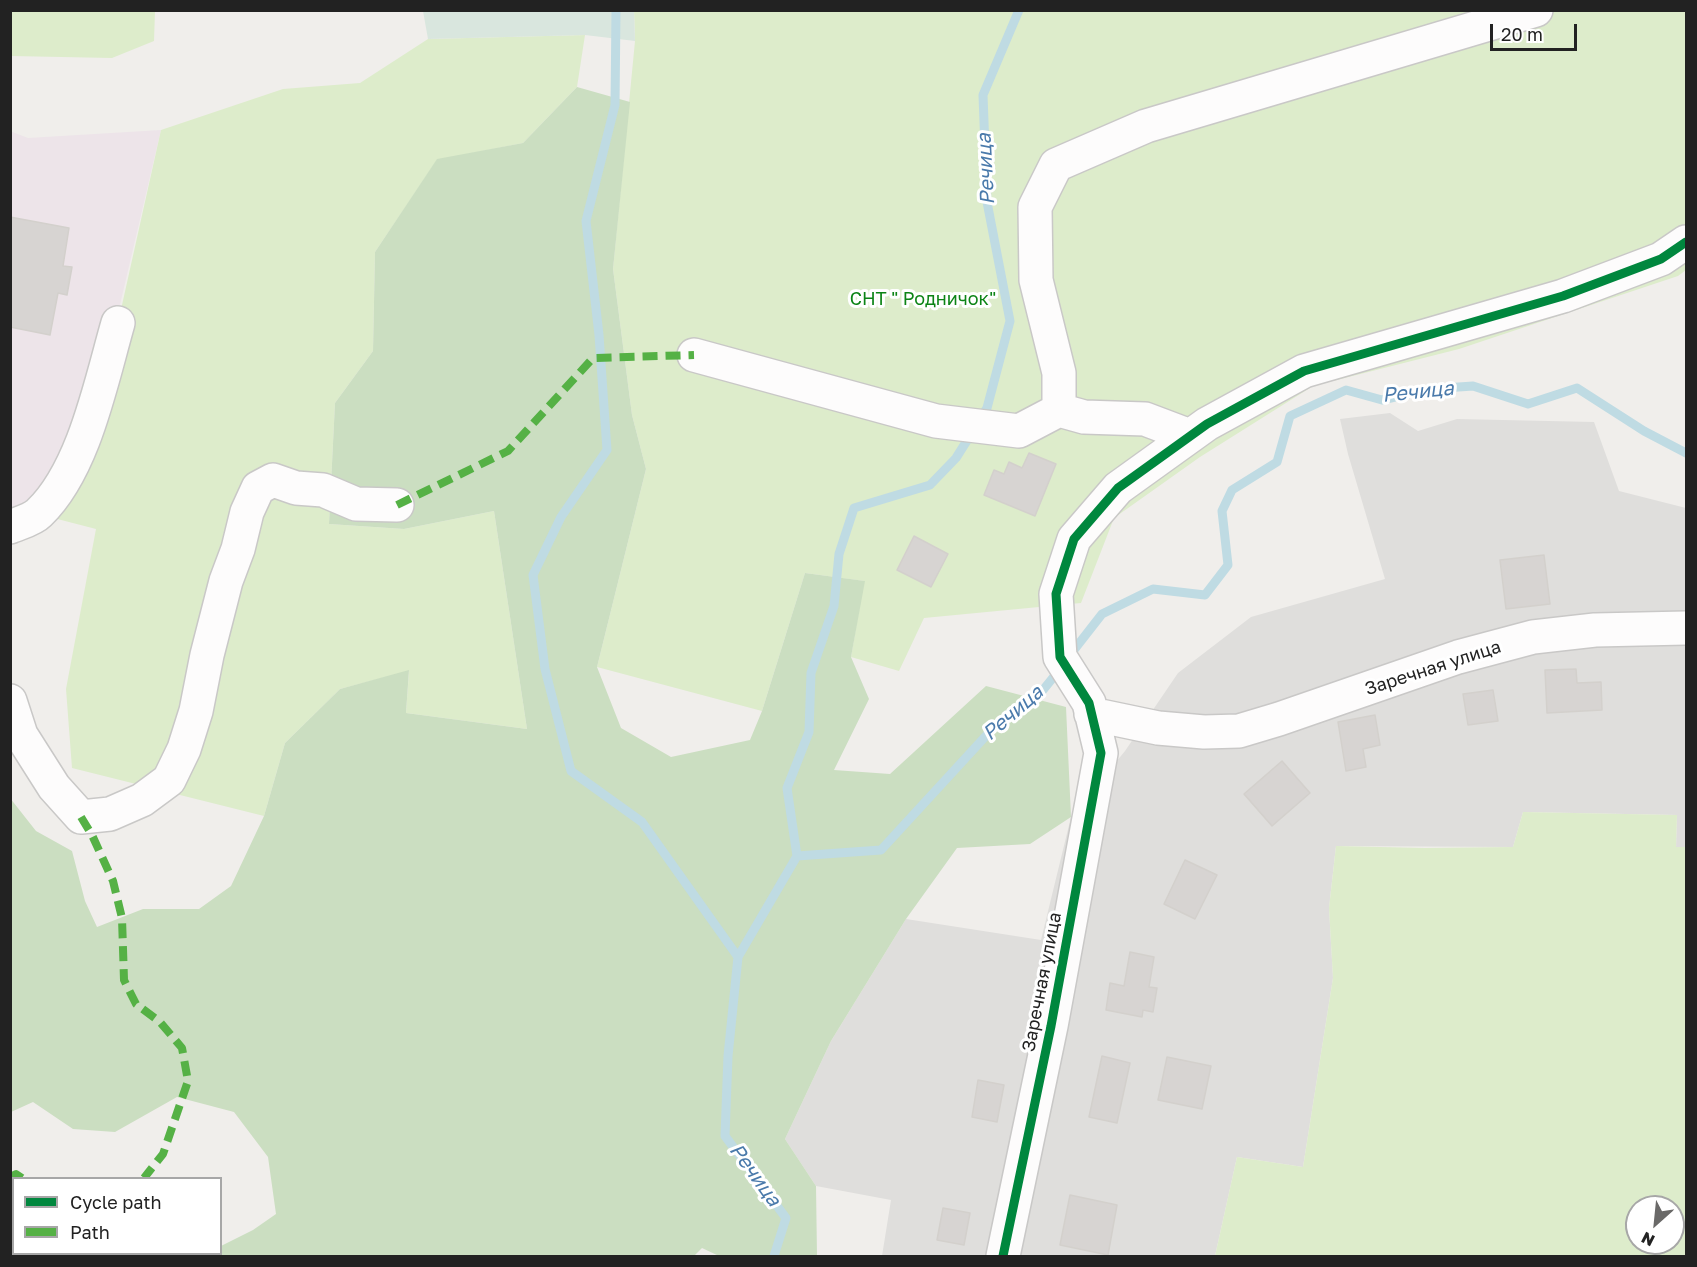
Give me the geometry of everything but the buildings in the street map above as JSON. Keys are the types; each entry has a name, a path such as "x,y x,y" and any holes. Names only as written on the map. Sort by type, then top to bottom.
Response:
{"street":[{"path":"1059,410 1059,373 1036,280 1035,207 1056,165 1146,126 1536,10"},
{"path":"1091,714 1089,703 1060,657 1056,594 1074,539 1118,488 1207,424 1304,371 1563,296 1661,259 1686,242"},
{"path":"10,527 38,514 66,480 83,440 118,323"},
{"path":"694,355 936,421 1019,431 1059,410 1084,417 1144,419 1190,436"},
{"path":"10,700 21,735 54,788 81,817 110,814 142,800 169,780 183,749 196,711 226,581 258,488 273,480 296,488 322,490 356,504 398,505"},
{"name":"Заречная улица","path":"1004,1257 1051,1026 1101,753 1091,714 1158,728 1204,732 1239,731 1458,657 1533,637 1595,630 1686,628"}],"shaded area":[{"path":"423,11 634,11 635,41 585,35 428,39"},
{"path":"161,130 95,411 10,530 10,131 28,138"},
{"path":"1390,413 1418,431 1457,419 1594,422 1619,491 1686,508 1686,847 1676,847 1677,815 1523,812 1513,847 1336,846 1329,908 1333,978 1303,1167 1237,1157 1215,1256 882,1256 891,1200 816,1186 785,1139 831,1041 906,919 1041,940 1071,817 1125,751 1178,673 1251,617 1385,579 1340,419"}],"green space":[{"path":"11,10 155,11 154,41 112,58 11,56"},
{"name":"СНТ \" Родничок\"","path":"634,11 1686,11 1686,270 1678,276 1459,349 1313,386 1200,457 1114,518 1081,603 924,618 899,671 851,657 864,581 805,573 762,711 597,667 646,469 632,415 613,269 635,41"},
{"path":"585,35 577,87 523,143 437,160 375,252 373,351 335,403 329,524 404,529 494,511 527,729 406,713 409,671 340,689 285,743 264,816 72,768 66,689 96,529 38,514 118,323 161,130 283,89 360,83 428,39"},
{"path":"577,87 630,102 613,269 632,415 646,469 597,667 621,728 671,757 750,740 762,711 805,573 865,581 851,657 869,699 834,770 890,774 986,686 1066,707 1071,817 1030,844 957,848 906,919 831,1041 785,1139 816,1186 817,1256 719,1256 702,1248 694,1256 206,1256 222,1255 222,1246 253,1230 276,1214 268,1157 234,1112 177,1097 115,1132 73,1129 33,1102 11,1112 10,798 36,831 72,851 85,901 97,927 143,909 199,909 231,886 264,816 285,743 340,689 409,670 406,713 527,729 494,511 404,529 329,524 335,403 373,351 375,252 437,159 523,143"},
{"path":"1523,812 1677,815 1676,847 1686,847 1686,1256 1215,1256 1237,1157 1303,1167 1333,978 1329,908 1336,846 1513,847"},
{"path":"12,1191 12,1255 98,1256 11,1256 10,1192"}],"waterway":[{"path":"616,10 615,105 586,221 599,335 607,450 561,517 533,575 545,669 571,771 642,822 738,957"},
{"name":"Речица","path":"980,419 987,408 1010,321 987,202 983,95 1019,10"},
{"name":"Речица","path":"1070,655 1102,614 1153,589 1205,595 1228,565 1222,511 1232,490 1277,462 1290,416 1346,390 1382,400 1430,389 1473,386 1528,404 1577,388 1644,431 1686,453"},
{"name":"Речица","path":"774,1256 786,1218 725,1136 728,1056 738,957 797,856 787,788 809,732 811,673 834,606 839,554 854,508 930,485 956,458 973,431"},
{"name":"Речица","path":"797,856 881,850 995,726 1039,695 1060,669"}],"marked path":[{"path":"397,505 508,451 593,358 694,355"},
{"path":"81,817 113,881 122,918 124,980 136,1004 160,1022 182,1048 188,1081 163,1154 145,1177"},
{"path":"10,1177 16,1174 20,1177"}],"cycle path":[{"path":"1003,1256 1051,1026 1101,753 1089,703 1060,657 1056,594 1074,539 1118,488 1207,424 1304,371 1563,296 1661,259 1686,242"}]}
